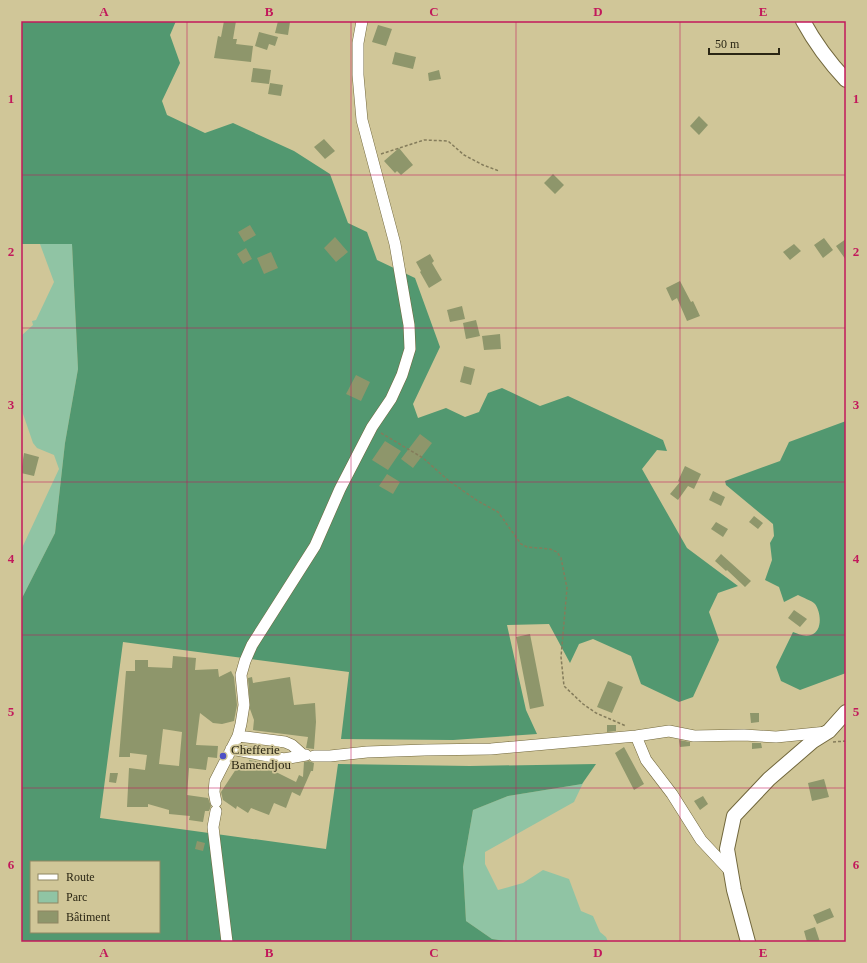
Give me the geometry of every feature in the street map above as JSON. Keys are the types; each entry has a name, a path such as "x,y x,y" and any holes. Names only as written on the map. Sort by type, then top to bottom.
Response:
{"main road":[{"path":"803,21 817,44 846,80"},
{"path":"748,942 726,849 734,816 746,802 791,760 813,741 829,731 846,712"}],"street":[{"path":"227,942 213,827 216,807 214,792 215,781 238,736 244,705 241,675 245,661 252,646 315,546 340,490 372,428 391,399 402,375 410,349 409,325 395,244 362,120 358,75 358,43 362,21"},
{"path":"231,749 284,759 307,755 425,750 491,750 636,736 669,731 694,736 744,734 776,737 829,731"},
{"path":"238,736 285,742 307,755"},
{"path":"636,736 646,760 672,794 701,840 730,870"}],"path":[{"path":"371,157 424,140 448,141 464,155 499,171"},
{"path":"372,428 423,458 449,481 478,502 498,512 521,544 527,547 550,549 557,552 561,558 567,588 561,657 564,686 583,704 596,713 626,726 636,736"}],"green space":[{"path":"21,21 176,21 170,35 180,63 162,101 167,115 205,133 233,123 294,151 330,174 348,223 367,232 377,260 415,278 440,347 413,404 418,418 446,408 465,417 479,412 488,393 502,388 540,406 568,396 663,440 667,451 657,450 642,469 687,548 738,586 718,593 709,612 719,640 693,697 679,702 641,684 631,656 593,639 579,644 570,663 549,624 507,625 526,710 537,734 453,740 341,739 349,672 123,642 100,818 326,849 338,764 470,766 596,764 582,784 508,796 473,810 463,867 466,921 492,939 512,942 21,942 21,600 55,533 65,443 78,369 72,244 21,244"},
{"path":"40,244 72,244 78,369 65,443 55,533 21,600 21,550 59,469 54,455 37,448 33,443 21,408 21,336 33,325 32,321 36,320 54,282"},
{"path":"846,421 846,673 800,690 781,681 776,667 793,632 808,636 818,630 820,621 819,612 815,604 798,595 784,602 779,587 765,580 772,560 770,543 774,536 773,524 726,485 725,481 780,461 789,442"},
{"path":"584,781 574,802 485,852 485,864 498,890 523,883 543,870 569,879 581,911 593,916 600,932 606,937 608,942 512,942 492,939 466,921 463,867 473,810 508,796 582,784"}],"building":[{"path":"224,21 236,21 233,39 237,39 236,44 253,46 251,62 214,58 218,36 221,37"},
{"path":"278,21 290,22 288,35 275,33"},
{"path":"378,25 392,29 386,46 372,42"},
{"path":"259,32 278,37 275,46 269,44 267,50 255,46"},
{"path":"395,52 416,57 413,69 392,64"},
{"path":"253,68 271,70 269,84 251,82"},
{"path":"439,70 441,79 429,81 428,73"},
{"path":"270,83 283,85 281,96 268,94"},
{"path":"699,116 708,125 699,135 690,126"},
{"path":"324,139 335,151 325,159 314,147"},
{"path":"399,148 413,165 401,175 397,171 395,173 384,161"},
{"path":"553,174 564,185 555,194 544,183"},
{"path":"250,225 256,235 244,242 238,232"},
{"path":"335,237 348,252 336,262 324,248"},
{"path":"824,238 833,250 823,258 814,245"},
{"path":"846,239 846,260 836,246"},
{"path":"794,244 801,251 790,260 783,252"},
{"path":"246,248 252,259 243,264 237,254"},
{"path":"271,252 278,268 264,274 257,258"},
{"path":"430,254 434,261 432,263 442,280 429,288 416,262"},
{"path":"680,281 691,302 693,301 700,316 687,321 677,298 672,301 666,288"},
{"path":"462,306 465,319 450,322 447,310"},
{"path":"476,320 480,336 466,339 463,323"},
{"path":"500,334 501,349 484,350 482,336"},
{"path":"464,366 475,369 471,385 460,382"},
{"path":"356,375 370,382 361,401 346,394"},
{"path":"420,434 432,443 413,468 401,459"},
{"path":"385,441 401,451 388,470 372,460"},
{"path":"24,453 39,457 34,476 21,473"},
{"path":"685,466 701,474 694,489 688,486 678,500 670,494 680,482 678,481"},
{"path":"387,474 400,482 393,494 379,486"},
{"path":"713,491 725,497 721,506 709,500"},
{"path":"754,516 763,523 758,529 749,522"},
{"path":"716,522 728,529 723,537 711,529"},
{"path":"721,554 751,581 745,587 715,561"},
{"path":"794,610 807,619 800,627 788,618"},
{"path":"530,634 544,706 530,709 516,637"},
{"path":"173,656 196,658 195,670 218,669 219,677 231,671 234,677 237,705 234,721 222,724 213,723 200,713 196,745 218,746 217,758 208,757 206,770 189,768 187,795 208,798 211,806 209,811 205,811 203,822 189,820 190,816 169,814 169,810 148,804 148,807 127,807 129,768 145,770 147,755 130,753 130,757 119,757 126,671 135,671 135,660 148,660 148,667 172,668","holes":["163,729 182,732 179,766 159,764"]},
{"path":"252,677 253,683 290,677 294,705 315,703 316,722 314,749 306,748 308,737 253,730 254,720 250,709 248,678"},
{"path":"608,681 623,687 612,713 597,707"},
{"path":"750,713 759,713 759,722 751,723"},
{"path":"607,725 616,725 616,731 607,732"},
{"path":"679,740 690,742 690,746 680,747"},
{"path":"752,743 761,743 762,748 752,749"},
{"path":"624,747 644,784 634,790 615,753"},
{"path":"249,760 272,764 272,770 296,782 299,775 303,777 304,762 309,761 314,763 313,771 311,771 300,796 292,792 286,808 274,803 269,815 251,808 248,813 237,806 236,809 223,800 221,792 240,763 249,769"},
{"path":"110,773 118,773 116,783 109,782"},
{"path":"824,779 829,797 812,801 808,783"},
{"path":"703,796 708,804 700,810 694,801"},
{"path":"197,841 205,843 203,851 195,849"},
{"path":"830,908 834,917 817,924 813,915"},
{"path":"815,927 820,942 807,942 804,931"}],"place":[{"name":"Chefferie Bamendjou","path":"223,756"}]}
